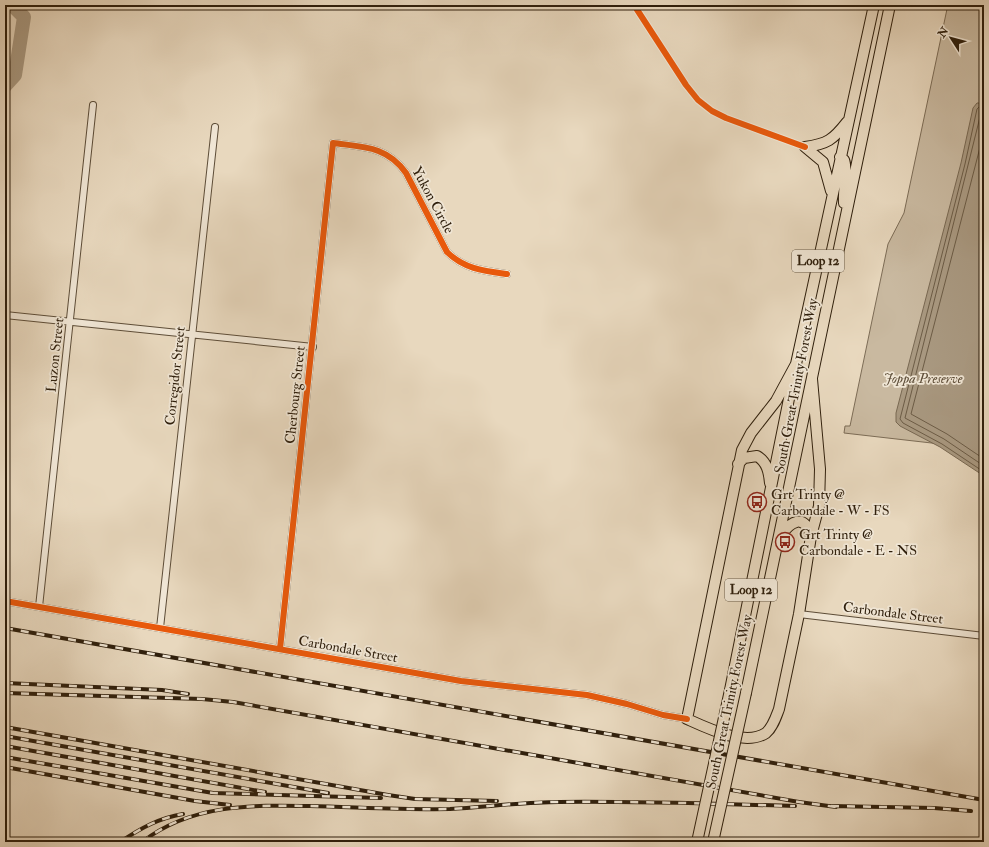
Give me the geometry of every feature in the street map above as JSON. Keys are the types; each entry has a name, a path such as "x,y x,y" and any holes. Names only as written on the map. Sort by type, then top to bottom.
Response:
{"main road":[{"name":"South Great Trinity Forest Way","path":"697,842 772,491 796,364 874,5"},
{"name":"South Great Trinity Forest Way","path":"713,842 746,694 844,216 890,5"},
{"path":"832,194 823,162 804,147 828,142 837,135 849,119"},
{"path":"840,157 844,160 846,168 843,188 844,216"},
{"path":"796,364 776,401 746,441 738,464 687,719 709,729 743,738 758,737 767,732 774,722 779,709 799,614 811,536 819,506 820,486 812,378"},
{"path":"738,464 744,458 751,455 762,459 769,472 772,491"},
{"path":"779,537 786,527 796,521 803,523 808,528 811,536"}],"street":[{"name":"Luzon Street","path":"39,607 93,105"},
{"name":"Corregidor Street","path":"160,628 215,127"},
{"name":"Yukon Circle","path":"333,143 375,149 389,155 399,163 406,172 447,252 455,260 467,267 507,274"},
{"name":"Cherbourg Street","path":"280,649 313,347 333,143"},
{"path":"5,314 313,347"},
{"name":"Carbondale Street","path":"5,601 461,681 587,695 627,704 663,715 687,719"},
{"name":"Carbondale Street","path":"799,614 984,636"}],"green space":[{"name":"Joppa Preserve","path":"946,5 984,5 984,449 844,433 845,426 850,426 888,244 904,213 947,9"}],"water":[{"path":"977,103 984,103 984,476 940,447 900,426 896,422 896,413 961,163 973,108"}],"waterway":[{"path":"5,86 15,75 24,17 12,5"}],"railway":[{"path":"5,628 984,800"},
{"path":"5,683 162,690 188,694"},
{"path":"5,693 202,699 233,702 799,802 836,807"},
{"path":"5,727 388,795 415,799 497,801"},
{"path":"5,736 328,793"},
{"path":"5,746 265,792"},
{"path":"5,757 213,793 381,798"},
{"path":"5,767 195,801 230,805"},
{"path":"142,842 181,820 222,809 244,807 327,806 397,809 450,809 545,802 795,806"},
{"path":"831,806 934,808 971,811"},
{"path":"120,842 150,824 183,814"}],"cycle path":[{"path":"634,5 686,85 698,100 712,111 726,118 805,147"},
{"path":"280,649 333,143 374,149 391,157 406,173 447,252 467,266 507,274"},
{"path":"5,601 461,681 587,695 627,704 663,715 687,719"}],"place":[{"name":"Grt Trinty @ Carbondale - W - FS","path":"757,502"},
{"name":"Grt Trinty @ Carbondale - E - NS","path":"785,542"}]}
